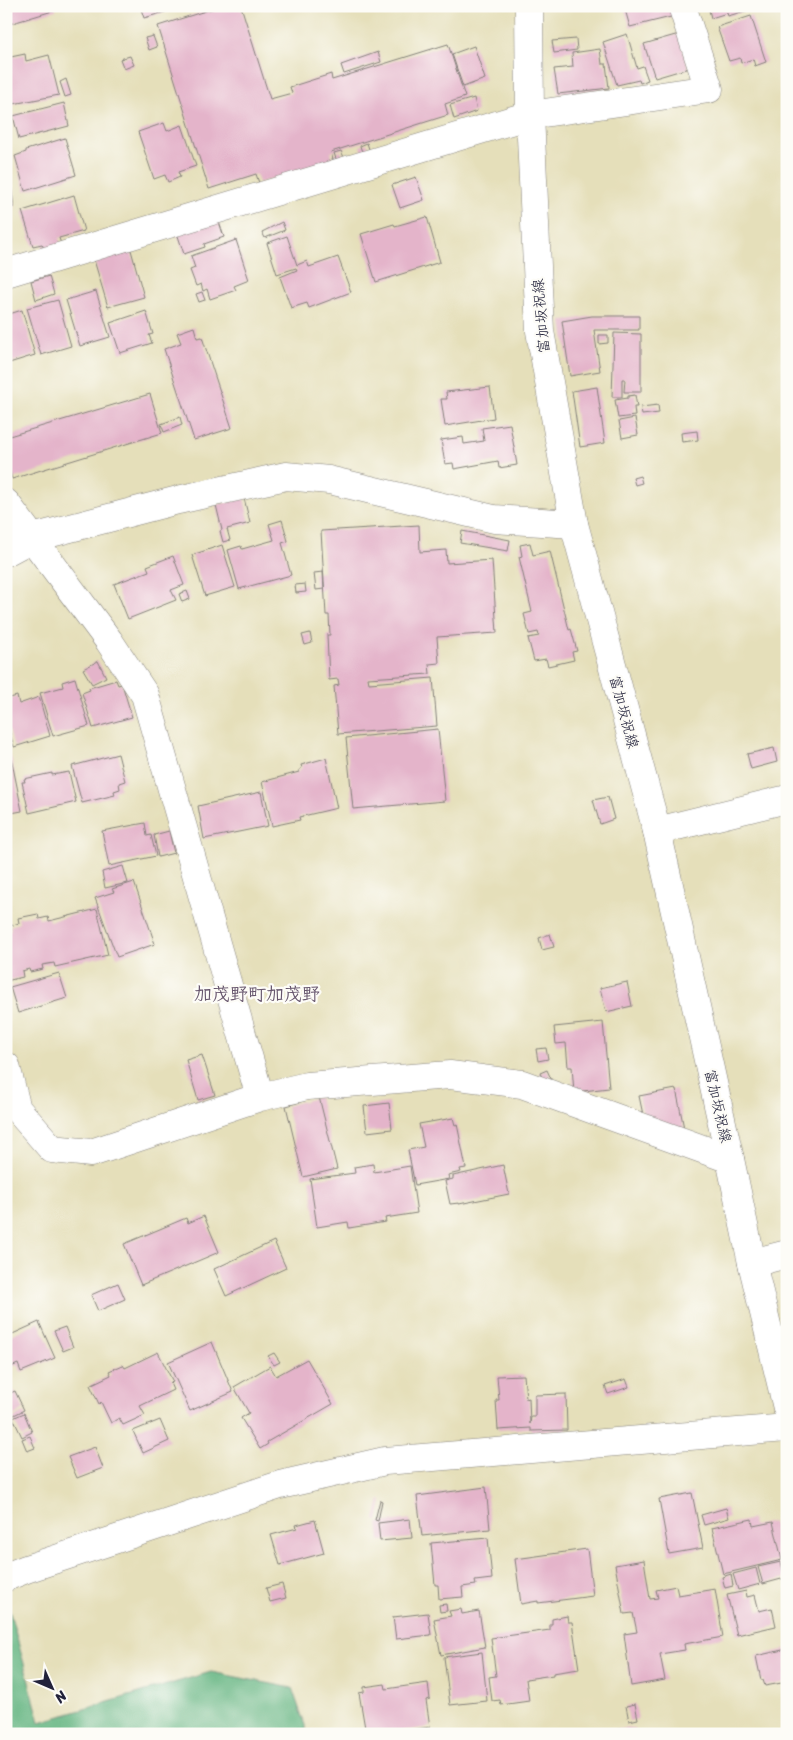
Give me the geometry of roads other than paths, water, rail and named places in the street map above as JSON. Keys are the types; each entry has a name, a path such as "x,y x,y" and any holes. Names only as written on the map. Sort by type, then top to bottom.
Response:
{"street":[{"name":"富加坂祝線","path":"530,6 530,115 540,331 574,524 657,831 752,1262 787,1408"},
{"path":"6,272 530,115 709,89 682,6"},
{"path":"6,552 32,538 178,500 286,476 329,480 494,519 574,524"},
{"path":"6,503 108,641 144,695 260,1097"},
{"path":"657,831 787,799"},
{"path":"7,1076 17,1109 52,1149 92,1153 260,1097 307,1086 450,1075 522,1084 730,1159"},
{"path":"752,1262 787,1254"},
{"path":"6,1577 280,1485 384,1461 787,1428"}],"district":[{"name":"加茂野町加茂野","path":"257,994"}]}
